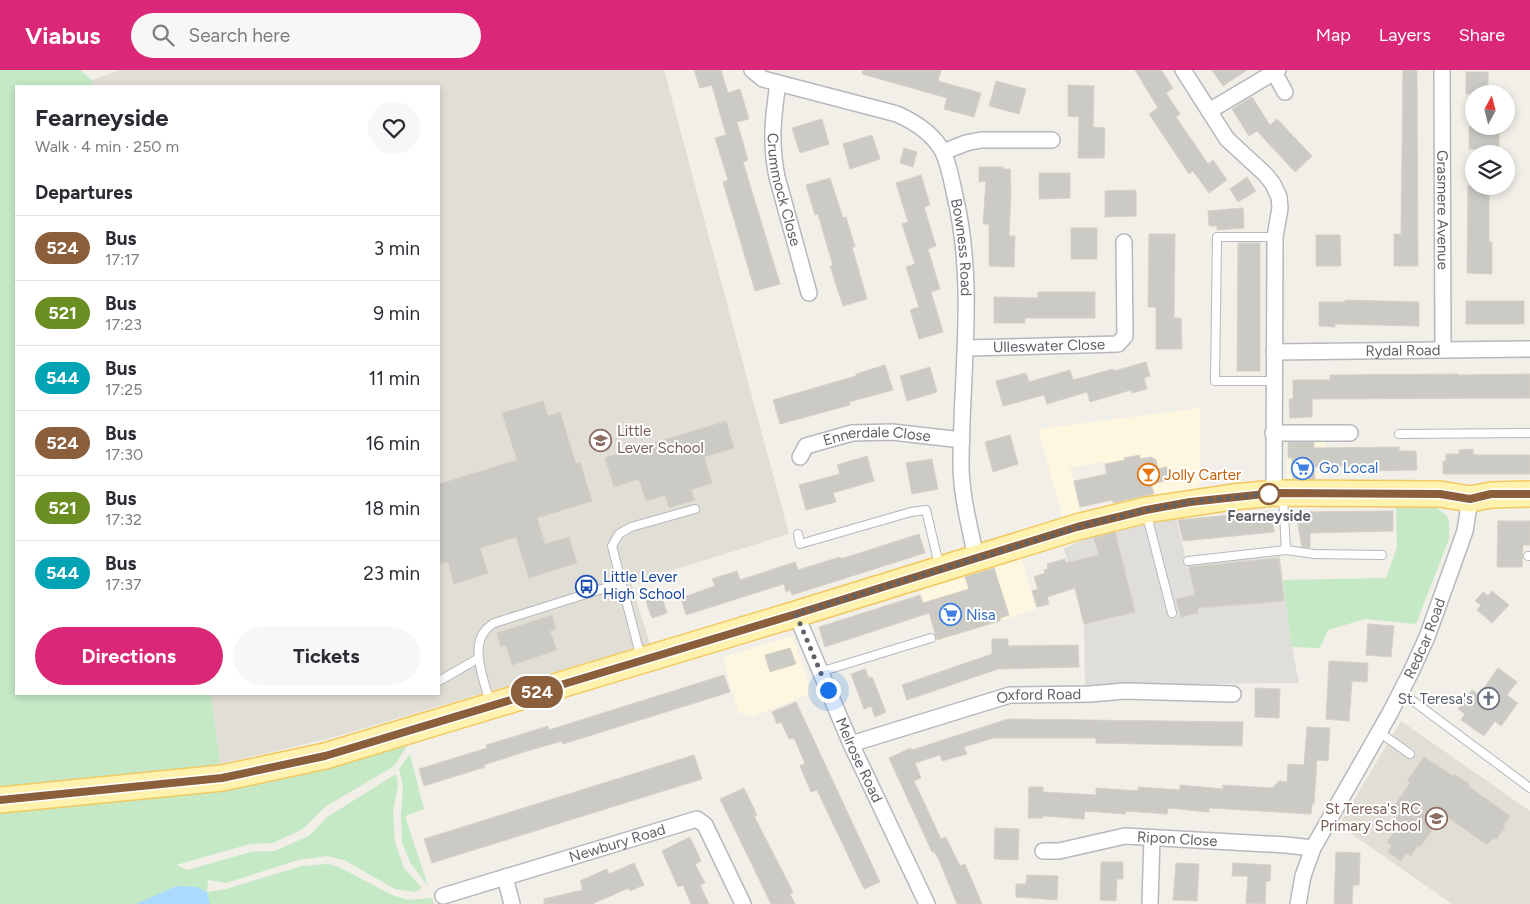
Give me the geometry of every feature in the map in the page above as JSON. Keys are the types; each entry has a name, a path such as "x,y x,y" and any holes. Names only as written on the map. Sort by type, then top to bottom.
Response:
{"main road":[{"path":"0,800 222,778 325,756 1089,524 1146,510 1190,502 1279,493 1440,494 1470,499 1491,494 1530,494"}],"street":[{"name":"Bowness Road","path":"752,70 764,79 897,114 917,124 943,152 962,233 967,286 967,348 961,465 963,490 976,558"},
{"path":"1183,70 1227,139 1265,174 1273,184 1278,197 1280,208 1275,236 1273,433 1279,493"},
{"name":"Grasmere Avenue","path":"1442,70 1443,350"},
{"path":"1209,111 1276,71 1285,92"},
{"name":"Crummock Close","path":"778,83 773,117 774,162 809,293"},
{"path":"943,152 966,143 981,140 1052,140"},
{"name":"Ulleswater Close","path":"967,348 1118,344 1125,336 1124,242"},
{"name":"Rydal Road","path":"1274,352 1530,349"},
{"name":"Ennerdale Close","path":"800,457 806,446 852,433 892,432 962,440"},
{"path":"1273,433 1350,433"},
{"name":"Redcar Road","path":"1298,904 1303,876 1313,848 1401,692 1427,637 1465,531 1470,499"},
{"name":"Melrose Road","path":"796,614 850,744 927,904"},
{"name":"Oxford Road","path":"850,744 1010,695 1090,694 1125,691 1233,694"},
{"name":"Newbury Road","path":"443,896 697,818 705,825 743,904"},
{"name":"Ripon Close","path":"1043,851 1059,852 1125,836 1286,844 1313,848"},
{"path":"1150,904 1152,838"},
{"path":"505,877 512,904"}],"lane":[{"path":"1274,381 1215,381 1217,238 1275,236"},
{"path":"1399,434 1530,433"},
{"path":"1279,493 1286,550"},
{"path":"642,661 612,546 619,534 631,527 695,509"},
{"path":"798,534 800,544 911,512 926,510 940,569"},
{"path":"1146,510 1172,613"},
{"path":"1188,561 1286,550 1314,554 1382,555"},
{"path":"491,706 478,658 479,642 484,631 494,623 621,583"},
{"path":"820,672 931,638"},
{"path":"440,680 478,658"},
{"path":"1401,692 1530,788"},
{"path":"1379,732 1410,754"}],"shaded area":[{"name":"Little Lever School","path":"120,70 664,70 789,534 631,583 650,644 327,739 220,764 211,695 440,695 440,85 94,85 92,80"},
{"path":"1200,408 1200,487 1113,505 1105,462 1070,468 1080,513 1063,519 1038,429"},
{"name":"Go Local","path":"1325,438 1325,476 1315,479 1292,480 1287,477 1287,439"},
{"path":"1176,518 1187,564 1280,556 1292,647 1299,683 1085,685 1084,626 1064,549 1092,535"},
{"path":"1022,560 1036,609 937,642 920,590 1006,562"},
{"path":"793,636 812,693 751,717 738,712 723,657"},
{"name":"St Teresa's RC Primary School","path":"1401,721 1530,811 1530,904 1452,904 1339,825"}],"green space":[{"path":"0,70 80,70 92,80 94,85 15,85 15,695 211,695 220,764 145,773 312,770 407,746 394,766 325,807 303,829 273,843 250,844 176,865 187,870 251,852 274,851 309,836 327,817 396,774 398,785 393,811 395,842 404,868 422,888 415,892 395,889 344,860 327,856 298,860 226,883 208,880 207,892 226,889 302,866 328,864 339,867 392,895 408,900 432,898 434,904 0,904"},
{"path":"1396,508 1437,508 1447,516 1449,539 1416,624 1365,619 1328,630 1320,648 1292,647 1283,580 1386,578 1397,547"},
{"path":"410,754 424,809 405,816 428,886 411,864 402,842 401,814 403,787 399,769"}],"water":[{"path":"177,886 197,887 207,892 210,904 136,904"}],"building":[{"path":"694,70 721,70 728,93 740,89 749,119 737,122 748,160 743,162 780,284 755,291 723,182 728,180 715,138 726,135 712,85 700,88"},
{"path":"863,70 941,70 938,81 981,93 974,117 944,109 947,98 862,74"},
{"path":"1135,70 1161,70 1173,88 1166,93 1180,114 1176,117 1208,164 1213,160 1227,180 1209,193 1193,171 1189,174 1149,114 1158,108"},
{"path":"1212,70 1247,70 1223,86"},
{"path":"1403,70 1417,70 1418,266 1394,266 1394,234 1401,234"},
{"path":"1466,72 1488,72 1488,85 1466,85"},
{"path":"996,81 1026,89 1019,114 989,106"},
{"path":"1068,85 1094,86 1093,127 1105,128 1104,158 1078,158 1079,117 1068,116"},
{"path":"1252,97 1270,125 1277,119 1312,156 1295,172 1257,131 1249,136 1232,109"},
{"path":"822,119 829,144 800,153 792,128"},
{"path":"872,135 880,159 850,169 843,144"},
{"path":"1469,135 1499,135 1499,145 1469,145"},
{"path":"904,148 917,152 913,167 900,163"},
{"path":"979,167 1003,167 1003,169 1010,169 1009,236 1015,236 1014,267 989,266 989,224 983,224 986,181 979,182"},
{"path":"1039,173 1070,173 1070,198 1039,199"},
{"path":"921,175 930,205 924,207 936,246 928,249 940,289 931,292 943,332 919,339 910,310 919,307 906,267 915,264 902,224 908,222 896,183"},
{"path":"1247,177 1256,191 1238,202 1230,189"},
{"path":"830,178 843,218 846,217 855,247 852,247 867,299 843,306 830,266 833,266 818,214 815,215 806,185"},
{"path":"1136,190 1136,216 1105,217 1105,191"},
{"path":"1468,195 1489,195 1489,242 1492,242 1492,274 1467,273"},
{"path":"1243,208 1244,228 1217,230 1217,226 1209,226 1208,211"},
{"path":"1071,228 1097,228 1097,259 1071,259"},
{"path":"1149,234 1175,234 1174,318 1181,318 1182,349 1156,349 1156,307 1148,307"},
{"path":"1316,235 1340,235 1341,266 1316,266"},
{"path":"1238,243 1260,243 1260,371 1237,371"},
{"path":"1038,292 1095,292 1095,318 1025,318 1025,323 994,323 994,297 1038,298"},
{"path":"1345,300 1419,302 1419,326 1335,324 1335,327 1319,326 1319,302 1345,302"},
{"path":"1466,301 1524,301 1524,324 1466,324"},
{"path":"1146,362 1150,376 1144,378 1147,389 1132,393 1131,390 1090,402 1087,392 1047,404 1044,395 1003,406 996,381 1026,373 1029,382 1070,370 1073,380"},
{"path":"885,365 893,390 849,402 850,405 780,424 773,400 856,376 856,374"},
{"path":"930,367 937,392 907,401 900,376"},
{"path":"1530,374 1530,398 1312,399 1312,417 1290,418 1289,399 1293,399 1293,380 1330,380 1330,375"},
{"path":"543,401 548,416 560,412 576,464 580,462 592,501 537,518 545,544 569,537 577,563 529,578 516,537 480,548 488,573 454,584 448,562 440,564 440,484 517,460 502,413"},
{"path":"726,421 734,448 704,457 712,483 691,490 695,500 669,508 665,495 646,501 639,479 614,487 605,458"},
{"path":"1010,435 1018,464 993,472 985,442"},
{"path":"1288,442 1314,442 1314,448 1399,447 1399,451 1416,451 1417,470 1361,471 1361,466 1314,467 1315,479 1293,479 1292,458 1288,458"},
{"path":"1473,449 1473,454 1477,455 1530,455 1530,474 1443,474 1443,461 1446,461 1446,454 1459,454 1459,450"},
{"name":"Jolly Carter","path":"1140,455 1140,459 1151,457 1156,460 1158,469 1167,467 1170,480 1151,484 1154,494 1113,503 1112,500 1080,507 1074,481 1107,474 1105,464"},
{"path":"867,456 874,481 833,493 836,502 806,510 799,485 840,474 837,465"},
{"path":"932,459 938,489 912,494 906,463"},
{"path":"1272,511 1274,532 1183,541 1178,520"},
{"path":"1393,511 1393,531 1310,533 1310,548 1302,547 1298,526 1298,512"},
{"path":"1498,521 1530,521 1530,545 1523,545 1522,567 1497,567"},
{"path":"1115,532 1135,612 1084,624 1075,588 1047,597 1049,604 1037,607 1032,591 1038,589 1034,577 1045,573 1044,570 1048,569 1047,564 1065,559 1066,563 1099,555 1094,538"},
{"path":"919,534 925,553 792,595 790,590 786,592 784,584 686,615 681,598 715,586 712,579 737,571 740,580 795,562 798,570 840,557 841,559"},
{"path":"1279,558 1284,601 1198,608 1198,613 1181,617 1176,599 1195,595 1189,567"},
{"path":"994,568 1009,615 1000,618 1000,621 937,640 929,613 825,647 819,627 920,595 923,603 969,589 965,577"},
{"path":"1492,591 1509,605 1492,623 1477,610 1481,605 1475,601 1483,592 1488,596"},
{"path":"657,594 659,599 662,598 667,613 652,618 645,598"},
{"path":"552,615 556,629 550,631 557,650 512,665 506,645 501,647 497,633"},
{"path":"1368,624 1394,626 1391,657 1366,655"},
{"path":"992,639 1008,639 1008,646 1078,645 1079,667 998,669 907,700 902,685 992,654"},
{"path":"790,648 796,664 770,672 765,655"},
{"path":"1329,661 1368,663 1367,682 1352,681 1349,721 1326,719"},
{"name":"St. Teresa's","path":"1498,668 1517,682 1507,695 1518,703 1501,726 1495,721 1484,736 1461,720 1465,714 1458,709 1472,690 1479,695"},
{"path":"865,669 869,678 872,677 886,712 875,717 871,706 864,709 851,674"},
{"path":"724,675 730,692 563,744 562,741 527,751 484,765 485,767 424,786 419,769 487,748 486,745 548,726 549,730"},
{"path":"1255,688 1280,689 1279,718 1255,717"},
{"path":"796,702 880,882 864,889 817,790 811,792 800,766 805,763 794,738 789,739 781,722 777,724 772,712"},
{"path":"1008,719 1243,722 1242,746 1096,743 1096,738 993,738 964,747 967,754 942,761 940,755 915,763 921,778 914,781 941,839 946,837 960,866 965,864 982,904 957,904 938,858 932,852 889,758 911,748 912,750"},
{"path":"1307,727 1330,728 1328,761 1317,760 1314,804 1312,804 1311,814 1209,808 1209,812 1168,808 1167,814 1126,811 1125,814 1085,811 1084,819 1043,816 1043,818 1028,818 1029,787 1043,787 1043,792 1096,795 1096,788 1138,791 1138,787 1180,790 1180,785 1223,789 1223,785 1272,788 1279,781 1287,782 1288,764 1304,765"},
{"path":"694,755 702,779 432,863 424,839"},
{"path":"1424,757 1469,784 1468,786 1510,816 1496,840 1493,838 1487,845 1446,816 1436,830 1433,829 1411,856 1406,853 1401,861 1388,852 1392,845 1387,842 1395,830 1391,826 1400,813 1393,808 1410,783 1407,781"},
{"path":"744,788 757,815 754,816 793,892 790,894 795,904 771,904 720,799"},
{"path":"995,828 1019,829 1018,860 994,859"},
{"path":"690,837 701,861 695,864 705,883 700,885 709,904 691,904 683,885 678,887 662,851"},
{"path":"1336,852 1360,853 1359,885 1353,885 1352,904 1334,904"},
{"path":"1101,862 1123,862 1123,879 1117,879 1116,901 1100,900"},
{"path":"634,863 644,885 630,891 629,888 592,904 544,904 544,899 583,890 580,881 607,869 609,874"},
{"path":"1176,863 1199,864 1197,901 1173,900"},
{"path":"1233,863 1271,865 1270,881 1266,881 1265,904 1246,903 1248,876 1232,876"},
{"path":"1027,875 1058,876 1057,900 1016,897 1016,884 1026,884"}],"bus line":[{"name":"524","path":"0,800 222,778 325,756 1077,527 1146,510 1190,502 1274,493 1440,494 1470,499 1491,494 1530,494"}],"place":[{"name":"Little Lever School","path":"601,440"},
{"name":"Go Local","path":"1303,468"},
{"name":"Jolly Carter","path":"1148,475"},
{"name":"Fearneyside","path":"1269,494"},
{"name":"Little Lever High School","path":"587,586"},
{"name":"Nisa","path":"950,615"},
{"name":"St. Teresa's","path":"1489,699"},
{"name":"St Teresa's RC Primary School","path":"1437,818"}],"route":[{"path":"828,690 796,614 1089,524 1146,510 1190,502 1274,493 1269,494"}]}
